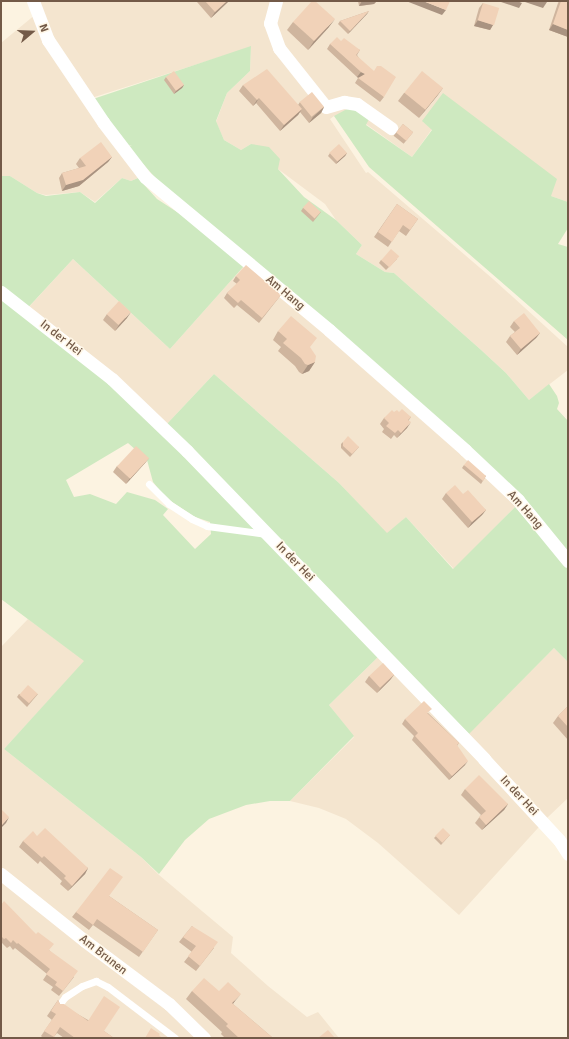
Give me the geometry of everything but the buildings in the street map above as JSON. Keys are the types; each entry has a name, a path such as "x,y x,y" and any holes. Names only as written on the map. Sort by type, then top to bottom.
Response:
{"street":[{"name":"Am Hang","path":"33,1 52,46 103,122 146,177 329,330 465,450 518,500 568,561"},
{"path":"276,1 270,24 279,48 326,107 344,102 357,104 391,128"},
{"name":"In der Hei","path":"1,292 112,379 268,534 531,808 559,840 568,854"},
{"name":"Am Brunen","path":"1,874 97,951 169,1004 204,1038"}],"lane":[{"path":"149,484 169,504 192,519 207,526 268,534"},
{"path":"59,1005 65,997 82,986 96,981 108,987 175,1038"}],"shaded area":[{"path":"31,1 568,1 568,202 551,196 422,121 432,129 412,157 366,124 334,116 330,119 366,173 368,172 493,279 568,347 568,370 529,400 506,373 394,273 385,272 356,254 362,245 336,220 325,204 278,169 251,144 241,150 224,140 216,122 227,93 250,71 251,47 82,101 138,178 131,181 122,178 95,202 80,192 46,195 37,193 10,176 1,176 1,43 36,14"},
{"path":"73,259 170,349 244,266 325,334 513,500 515,507 454,569 406,517 387,534 339,483 214,374 165,426 28,308"},
{"path":"28,619 85,661 4,749 141,857 159,875 233,937 231,953 268,986 307,1017 318,1012 339,1038 1,1038 1,647"},
{"path":"554,648 568,662 568,798 548,817 459,915 378,843 346,819 319,808 290,801 354,737 329,705 378,657 461,741"}],"green space":[{"path":"251,46 250,71 227,93 216,121 224,140 241,150 251,144 269,147 280,159 278,169 304,197 336,220 362,245 356,254 385,272 394,273 506,373 529,400 549,384 557,396 559,403 557,409 568,421 568,553 517,493 160,183 128,147 132,145 128,146 93,99"},
{"path":"443,93 557,179 551,196 568,202 568,228 558,244 568,247 568,340 369,167 334,116 347,109 356,109 369,119 366,125 412,157 432,130 422,121"},
{"path":"1,176 10,176 37,193 46,196 80,192 95,203 122,178 131,181 138,178 157,199 191,221 244,266 170,349 73,259 24,312 114,384 378,657 329,705 354,736 290,801 270,801 246,805 209,819 185,840 159,874 141,857 4,749 84,661 1,599","holes":["128,443 147,460 153,482 161,492 172,502 195,517 210,522 211,534 195,549 163,515 168,509 155,500 127,492 116,504 90,494 74,497 66,480"]},
{"path":"214,374 339,483 387,533 406,517 453,569 515,507 568,568 568,662 554,648 469,734 165,426"}]}
